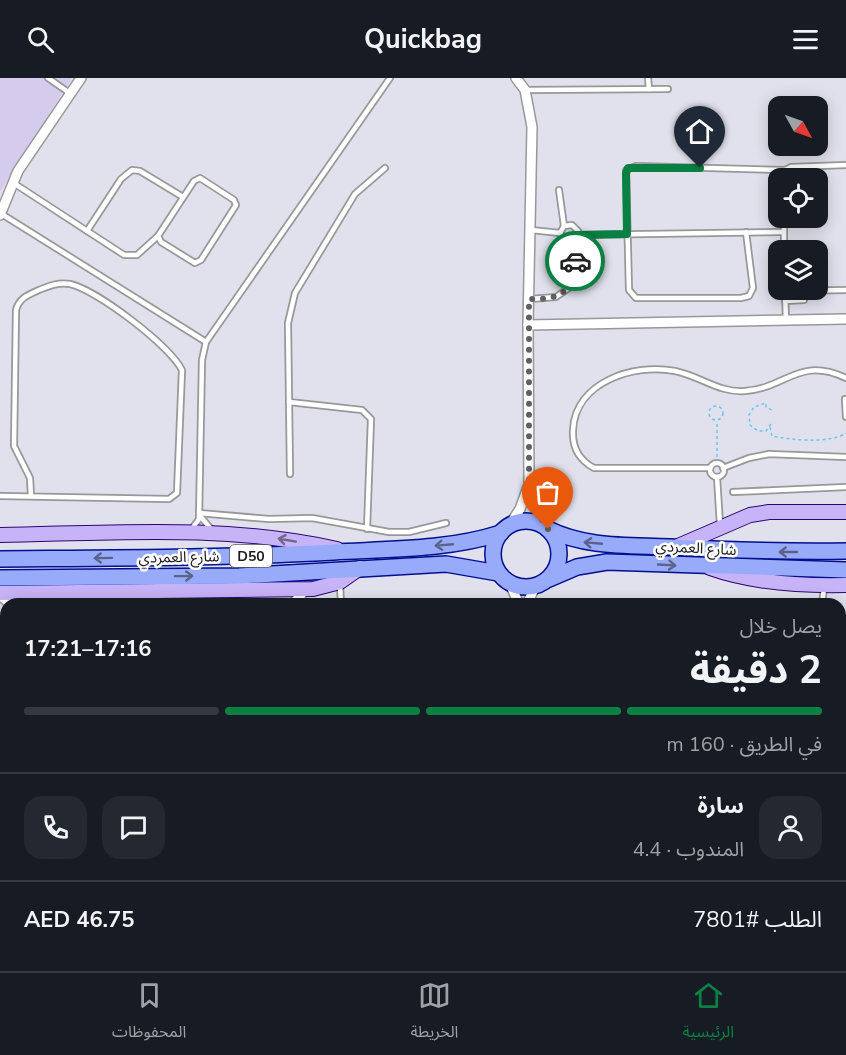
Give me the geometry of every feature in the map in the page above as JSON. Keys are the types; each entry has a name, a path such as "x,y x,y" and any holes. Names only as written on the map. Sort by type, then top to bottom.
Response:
{"main road":[{"path":"528,521 547,528 557,540 560,554 557,567 542,583 522,588 504,578 494,562 493,549 505,529 528,521"},
{"name":"شارع العمردي","path":"547,528 564,537 590,543 755,552 846,551"},
{"name":"شارع العمردي","path":"0,559 237,556 345,551 464,543 505,529"},
{"name":"شارع العمردي","path":"542,583 567,570 597,563 846,570"},
{"name":"شارع العمردي","path":"0,578 239,576 446,564 504,578"}],"street":[{"path":"0,214 12,182 81,78"},
{"path":"516,78 525,90 532,127 528,325 529,482 534,506 547,528"},
{"path":"528,325 846,320"},
{"path":"505,529 520,509 529,482"},
{"path":"675,547 741,518 760,513 846,512"},
{"path":"3,532 255,534 345,551"},
{"path":"708,567 743,577 824,586 846,585"},
{"path":"0,594 306,589 340,582 360,568"},
{"path":"504,578 516,598"},
{"path":"531,598 542,583"},
{"path":"282,589 288,598"},
{"path":"298,598 306,589"},
{"path":"24,598 30,593"}],"lane":[{"path":"48,78 71,94"},
{"path":"189,533 196,525 199,513 202,360 206,342 390,78"},
{"path":"648,78 650,89"},
{"path":"525,90 668,89"},
{"path":"789,168 846,165"},
{"path":"746,232 753,288 749,296 741,298 636,298 629,290 626,173 631,167 768,170"},
{"path":"290,474 288,323 295,293 355,194 385,168"},
{"path":"87,231 121,179 132,170 140,171 183,197"},
{"path":"12,182 130,256 142,251 158,236 194,181 200,178 234,200 236,205 198,262 192,262 161,242 158,236"},
{"path":"559,190 564,226 560,233"},
{"path":"0,214 206,342"},
{"path":"564,226 572,225 578,235"},
{"path":"784,228 784,240"},
{"path":"531,230 560,233"},
{"path":"578,235 784,232"},
{"path":"560,233 564,241 573,242"},
{"path":"529,299 556,297 569,288 575,273 573,242 578,235"},
{"path":"0,496 169,499 176,495 182,370 138,325 85,290 69,284 52,284 29,294 20,301 16,310 14,446 30,478 32,496"},
{"path":"828,290 846,290"},
{"path":"786,321 785,301 804,300"},
{"path":"723,468 717,463 710,468 594,468 581,458 573,441 574,422 580,402 586,394 610,380 636,372 673,371 733,391 759,389 803,371 827,371 846,378"},
{"path":"845,399 846,417"},
{"path":"289,402 362,411 371,419 367,529"},
{"path":"723,468 748,458 769,454 846,457"},
{"path":"710,468 711,474 717,477"},
{"path":"717,477 722,474 723,468"},
{"path":"717,477 720,528"},
{"path":"733,492 846,487"},
{"path":"199,513 269,519 312,518 367,529 409,532 446,523"},
{"path":"199,513 205,524 214,532"},
{"path":"340,582 341,598"},
{"path":"823,598 824,586"}],"path":[{"path":"772,410 766,408 766,403 758,405 748,415 754,429 766,431 767,427 771,426 772,436 795,441 840,437 846,433"},
{"path":"717,420 708,414 715,405 723,412 717,420 717,463"}],"shaded area":[{"path":"0,78 72,78 0,192"}],"way so far":[{"path":"548,529 534,506 529,482 529,299 548,299 563,293 573,281 575,261"}],"route":[{"path":"575,261 573,242 578,235 627,234 626,170 628,168 636,166 700,168"}]}
